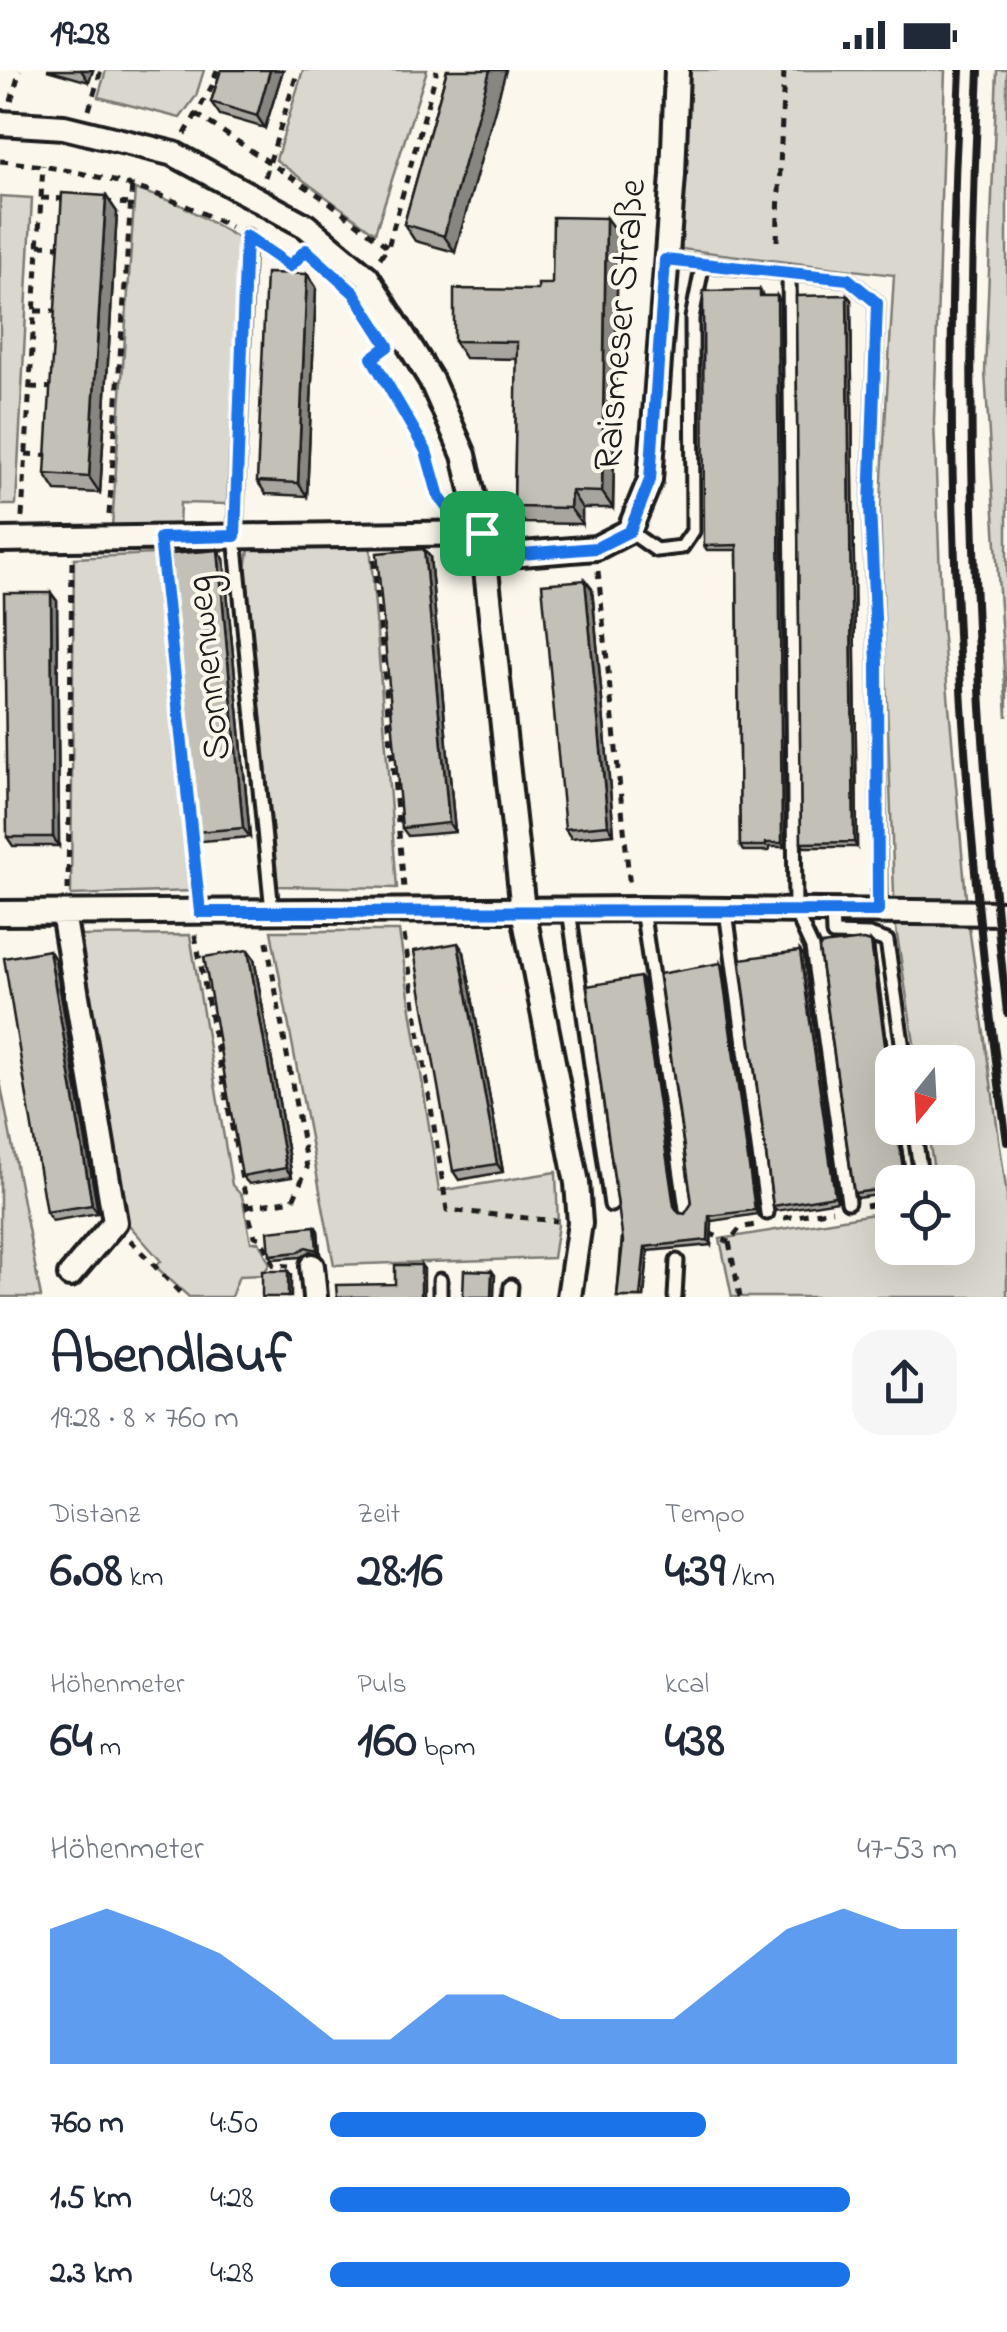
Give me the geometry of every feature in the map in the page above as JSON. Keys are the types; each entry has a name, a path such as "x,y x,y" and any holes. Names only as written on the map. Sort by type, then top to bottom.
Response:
{"street":[{"name":"Raismeser Straße","path":"484,557 596,548 630,531 650,480 677,70"},
{"path":"0,123 83,131 174,154 306,226 366,277 431,380 464,454 482,533 523,910 577,1183 580,1223 569,1297"},
{"path":"10,540 482,533"},
{"path":"0,913 637,909 1007,913"},
{"path":"66,913 115,1222 70,1275"},
{"path":"312,1266 315,1297"}],"lane":[{"name":"Sonnenweg","path":"246,236 235,536 267,912"},
{"path":"665,260 848,279 877,303 870,507 877,662 878,911"},
{"path":"630,531 656,550 682,547 693,531 692,318 703,263"},
{"path":"789,272 795,911 812,948 848,1202"},
{"path":"637,909 686,1209"},
{"path":"568,910 611,1206"},
{"path":"726,911 767,1213"},
{"path":"832,911 834,934 870,935 887,941 902,1045"},
{"path":"675,1297 677,1261"},
{"path":"440,1280 440,1297"}],"path":[{"path":"83,131 101,70"},
{"path":"257,198 298,70"},
{"path":"366,277 388,247 438,70"},
{"path":"777,241 784,70"},
{"path":"174,154 216,74 230,82"},
{"path":"196,114 388,247"},
{"path":"420,133 432,136"},
{"path":"0,162 43,166 132,184 195,208 290,266 306,250"},
{"path":"10,540 26,454 43,166"},
{"path":"108,538 132,184"},
{"path":"402,197 414,200"},
{"path":"41,198 77,200"},
{"path":"95,201 130,204"},
{"path":"39,245 71,246"},
{"path":"34,311 67,311"},
{"path":"379,333 388,346 372,358 426,451 439,497 451,513 455,533"},
{"path":"30,387 62,388"},
{"path":"26,454 58,456"},
{"path":"372,534 403,911 447,1210 580,1223"},
{"path":"160,538 195,912 246,1206 255,1236 262,1239 274,1265 312,1266"},
{"path":"66,913 72,539"},
{"path":"596,548 637,909"},
{"path":"246,1206 292,1200 307,1168 267,912"},
{"path":"686,1209 704,1230 729,1242"},
{"path":"740,1297 729,1242 740,1228 760,1224 767,1213"},
{"path":"115,1222 155,1270 184,1297"}],"shaded area":[{"path":"106,70 204,70 196,96 180,118 98,97"},
{"path":"303,70 427,70 375,233 276,160"},
{"path":"687,70 945,70 934,421 942,627 968,920 1007,1195 1007,1297 732,1297 720,1239 875,1214 875,1265 975,1265 975,1165 933,1165 930,1145 975,1145 975,1045 914,1045 895,922 880,510 894,275 681,249"},
{"path":"997,70 1007,70 1007,717 985,372"},
{"path":"135,189 179,204 240,239 227,504 180,503 179,526 112,527"},
{"path":"0,196 32,198 16,505 0,505"},
{"path":"250,543 370,543 397,888 278,886 246,569"},
{"path":"154,554 193,891 71,895 74,558"},
{"path":"271,931 399,931 439,1191 556,1172 558,1225 553,1258 334,1265"},
{"path":"190,935 232,1185 242,1196 251,1242 259,1242 270,1264 262,1275 239,1276 231,1297 189,1297 155,1266 161,1261 122,1217 78,936"},
{"path":"0,1081 41,1297 0,1297"}],"building":[{"path":"221,70 270,70 257,116 211,102"},
{"path":"447,70 490,70 444,236 404,224"},
{"path":"62,193 106,196 89,477 45,474"},
{"path":"553,217 606,218 602,492 571,491 570,508 514,507 517,342 454,341 454,289 538,290 538,284 552,284"},
{"path":"266,273 307,274 298,483 257,481"},
{"path":"760,290 760,296 777,296 782,843 740,846 737,545 704,546 703,291"},
{"path":"847,295 854,842 801,843 796,296"},
{"path":"424,549 449,823 402,828 377,553"},
{"path":"218,550 243,828 196,832 170,554"},
{"path":"585,580 608,825 565,829 542,584"},
{"path":"4,593 51,593 53,837 7,837"},
{"path":"871,942 885,1045 875,1045 875,1145 900,1145 902,1165 875,1165 875,1190 854,1193 821,945"},
{"path":"458,943 497,1164 453,1171 414,951"},
{"path":"49,950 92,1205 46,1212 4,958"},
{"path":"248,950 286,1168 242,1176 204,957"},
{"path":"800,951 835,1196 773,1206 740,959"},
{"path":"721,963 755,1210 709,1216 708,1240 645,1247 640,1297 617,1297 623,1241 587,986 640,977 674,1206 685,1214 692,1203 659,974"},
{"path":"315,1226 317,1250 306,1247 298,1252 270,1255 268,1231"},
{"path":"395,1265 421,1265 421,1297 337,1297 336,1285 395,1284"},
{"path":"464,1270 492,1271 491,1297 463,1297"},
{"path":"262,1271 288,1271 288,1297 262,1297"}],"railway":[{"path":"960,70 952,338 957,607 975,875 1007,1142"},
{"path":"979,70 972,306 974,542 986,778 1007,1013"}],"route":[{"path":"246,236 290,266 306,250 354,293 388,346 372,358 426,451 439,497 451,513 455,533 482,533 484,557 596,548 630,531 650,480 665,260 848,279 877,303 870,507 877,662 878,911 200,912 160,538 235,536 246,236"}]}
